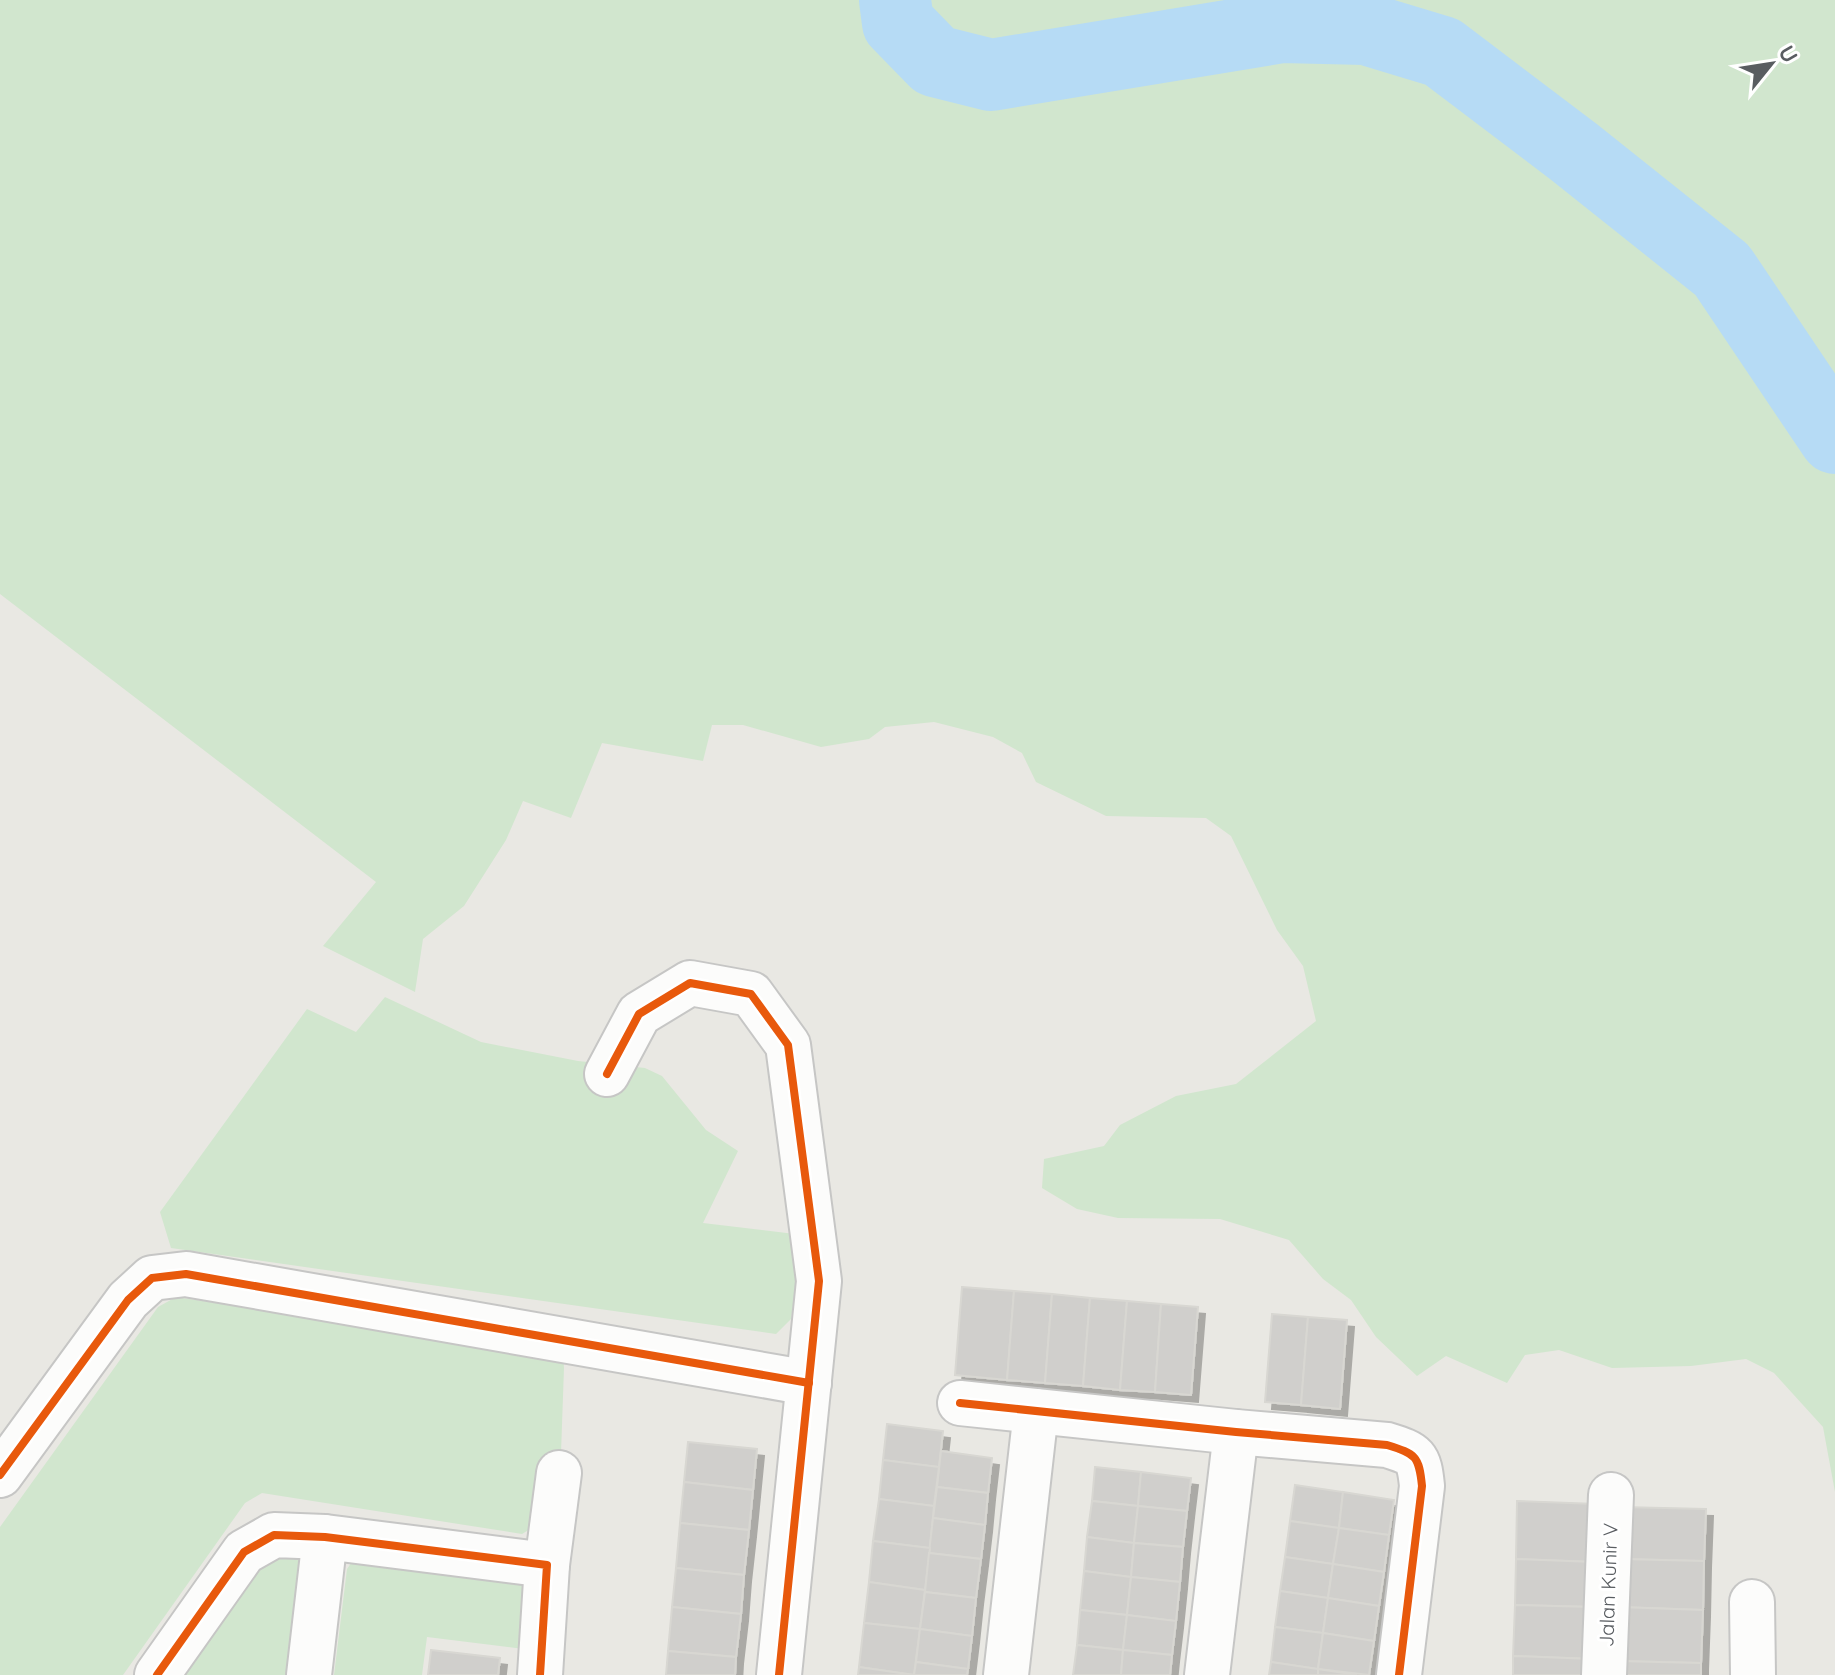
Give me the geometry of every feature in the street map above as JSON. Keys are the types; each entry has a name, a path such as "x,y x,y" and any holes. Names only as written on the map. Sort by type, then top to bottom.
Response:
{"street":[{"path":"607,1074 639,1014 690,983 751,994 788,1045 819,1281 779,1675"},
{"path":"0,1475 128,1300 152,1278 186,1274 809,1383"},
{"path":"960,1403 1387,1445 1409,1452 1420,1465 1422,1486 1399,1675"},
{"path":"1006,1675 1036,1411"},
{"path":"1207,1675 1236,1432"},
{"path":"540,1675 547,1565 559,1473"},
{"name":"Jalan Kunir V","path":"1604,1675 1611,1495"},
{"path":"157,1675 244,1552 274,1535 325,1537 547,1565"},
{"path":"309,1675 325,1537"},
{"path":"1752,1602 1753,1675"}],"green space":[{"path":"0,0 1835,0 1835,1492 1823,1427 1774,1373 1746,1359 1691,1366 1612,1368 1559,1350 1525,1355 1507,1383 1446,1356 1417,1376 1376,1337 1351,1300 1323,1279 1289,1240 1220,1219 1118,1218 1077,1209 1042,1188 1044,1159 1104,1146 1120,1125 1176,1096 1236,1084 1316,1021 1303,966 1277,930 1231,836 1206,818 1106,816 1036,782 1022,753 993,737 934,722 885,727 869,739 821,747 743,725 712,725 703,761 602,743 571,818 523,801 506,840 464,906 423,939 415,992 323,946 376,882 0,594"},
{"path":"385,997 481,1042 578,1061 645,1068 662,1076 706,1130 738,1151 703,1223 803,1235 791,1319 776,1334 171,1248 160,1212 307,1009 356,1032"},
{"path":"176,1297 563,1355 561,1453 536,1466 535,1526 522,1534 262,1493 245,1503 123,1675 0,1675 0,1527 158,1307"},
{"path":"300,1553 286,1675 180,1675 266,1555"},
{"path":"356,1556 525,1584 524,1649 427,1637 422,1675 334,1675 347,1569"}],"building":[{"path":"962,1287 1014,1291 1007,1380 955,1375"},
{"path":"1014,1291 1052,1294 1045,1383 1007,1380"},
{"path":"1052,1294 1090,1298 1083,1386 1045,1383"},
{"path":"1090,1298 1127,1301 1120,1390 1083,1386"},
{"path":"1127,1301 1161,1304 1155,1392 1120,1390"},
{"path":"1161,1304 1198,1307 1191,1395 1155,1392"},
{"path":"1272,1314 1308,1317 1301,1405 1265,1402"},
{"path":"1308,1317 1347,1320 1340,1409 1301,1405"},
{"path":"887,1424 943,1431 939,1467 883,1460"},
{"path":"688,1442 757,1449 753,1490 684,1482"},
{"path":"941,1451 992,1458 988,1493 937,1487"},
{"path":"883,1460 939,1467 934,1506 879,1499"},
{"path":"1095,1467 1141,1472 1138,1506 1092,1501"},
{"path":"1141,1472 1191,1478 1187,1511 1138,1506"},
{"path":"684,1482 753,1490 749,1530 680,1523"},
{"path":"1295,1485 1343,1492 1339,1528 1290,1521"},
{"path":"937,1487 988,1493 985,1525 933,1518"},
{"path":"1343,1492 1394,1500 1389,1535 1339,1528"},
{"path":"879,1499 934,1506 930,1548 873,1541"},
{"path":"1092,1501 1138,1506 1134,1543 1087,1537"},
{"path":"1517,1501 1596,1504 1594,1562 1516,1559"},
{"path":"1138,1506 1187,1511 1183,1547 1134,1543"},
{"path":"1621,1507 1706,1509 1704,1561 1620,1559"},
{"path":"933,1518 985,1525 981,1559 929,1553"},
{"path":"1290,1521 1339,1528 1333,1564 1285,1557"},
{"path":"680,1523 749,1530 744,1575 676,1568"},
{"path":"1339,1528 1389,1535 1384,1572 1333,1564"},
{"path":"1087,1537 1134,1543 1131,1577 1084,1571"},
{"path":"873,1541 930,1548 925,1590 869,1582"},
{"path":"1134,1543 1183,1547 1180,1582 1131,1577"},
{"path":"929,1553 981,1559 976,1598 925,1592"},
{"path":"1285,1557 1333,1564 1328,1598 1280,1591"},
{"path":"1516,1559 1594,1562 1593,1607 1515,1605"},
{"path":"1620,1559 1704,1561 1703,1610 1619,1607"},
{"path":"1333,1564 1384,1572 1379,1606 1328,1598"},
{"path":"676,1568 744,1575 741,1614 672,1607"},
{"path":"1084,1571 1131,1577 1127,1615 1080,1610"},
{"path":"1131,1577 1180,1582 1176,1621 1127,1615"},
{"path":"869,1582 925,1590 920,1629 864,1623"},
{"path":"1280,1591 1328,1598 1323,1633 1275,1627"},
{"path":"925,1592 976,1598 972,1636 920,1629"},
{"path":"1328,1598 1379,1606 1374,1641 1323,1633"},
{"path":"1515,1605 1593,1607 1592,1659 1513,1656"},
{"path":"672,1607 741,1614 736,1657 668,1651"},
{"path":"1619,1607 1703,1610 1701,1663 1617,1661"},
{"path":"1080,1610 1127,1615 1123,1650 1077,1645"},
{"path":"1127,1615 1176,1621 1172,1655 1123,1650"},
{"path":"864,1623 920,1629 914,1675 859,1667"},
{"path":"1275,1627 1323,1633 1318,1669 1271,1662"},
{"path":"920,1629 972,1636 968,1669 916,1662"},
{"path":"1323,1633 1374,1641 1369,1675 1318,1669"},
{"path":"1077,1645 1123,1650 1121,1675 1073,1675"},
{"path":"431,1650 500,1658 498,1675 428,1675"},
{"path":"1123,1650 1172,1655 1170,1675 1121,1675"},
{"path":"668,1651 736,1657 735,1675 666,1675"},
{"path":"1513,1656 1592,1659 1591,1675 1513,1675"},
{"path":"1617,1661 1701,1663 1701,1675 1616,1675"},
{"path":"916,1662 968,1669 967,1675 914,1675"},
{"path":"1271,1662 1318,1669 1318,1675 1269,1675"},
{"path":"859,1667 914,1675 858,1675"},
{"path":"1318,1669 1357,1675 1318,1675"}],"waterway":[{"path":"895,0 898,23 935,61 991,75 1282,27 1366,29 1442,52 1722,270 1835,438"}],"cycle path":[{"path":"607,1074 639,1014 690,983 751,994 788,1045 819,1281 779,1675"},
{"path":"0,1475 128,1300 152,1278 186,1274 809,1383"},
{"path":"960,1403 1387,1445 1410,1454 1417,1462 1422,1486 1399,1675"},
{"path":"157,1675 244,1552 274,1535 325,1537 547,1565 540,1675"}]}
